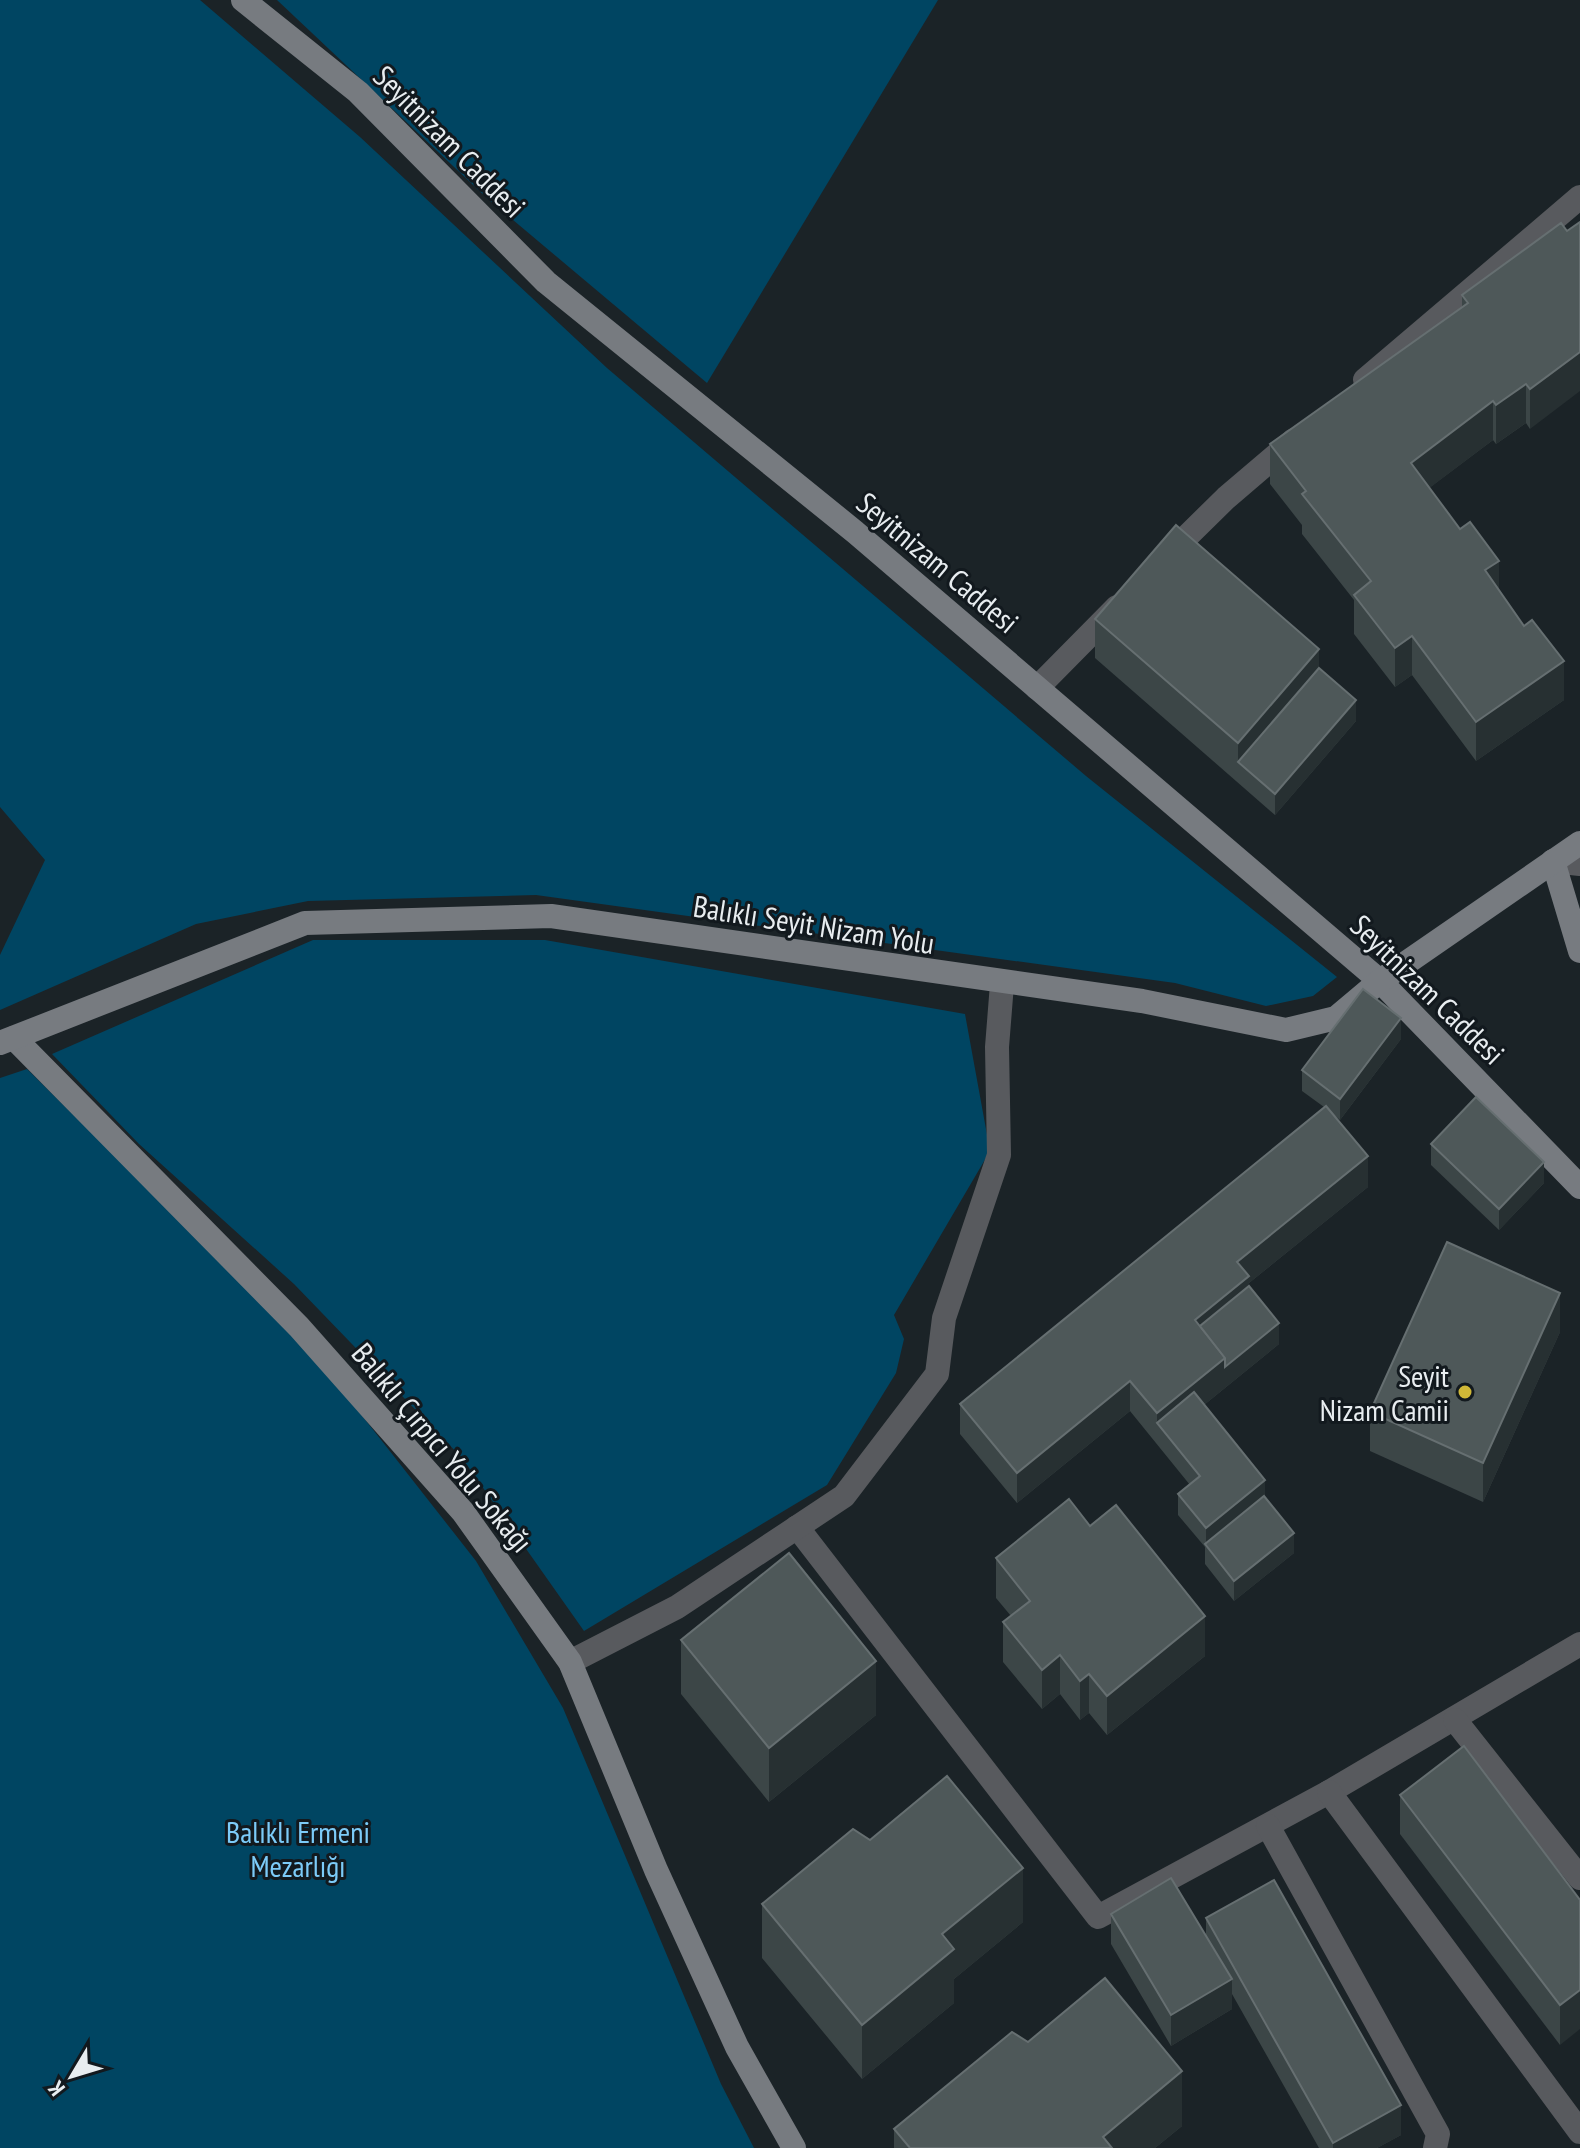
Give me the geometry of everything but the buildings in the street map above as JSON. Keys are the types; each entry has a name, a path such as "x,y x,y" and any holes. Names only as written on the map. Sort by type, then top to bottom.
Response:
{"street":[{"name":"Seyitnizam Caddesi","path":"243,0 358,92 546,282 855,532 1380,981 1580,1187"},
{"path":"1348,394 1580,197"},
{"path":"1037,688 1226,498 1311,425"},
{"name":"Balıklı Seyit Nizam Yolu","path":"7,1040 305,923 551,916 1002,984 1142,1001 1286,1030 1336,1018 1380,981 1580,843"},
{"path":"1580,864 1553,861 1580,951"},
{"path":"570,1662 677,1607 844,1496 937,1374 944,1318 999,1155 997,1047 1002,984"},
{"name":"Balıklı Çırpıcı Yolu Sokağı","path":"7,1040 320,1350 463,1512 570,1662 656,1870 737,2047 794,2148"},
{"path":"797,1527 1098,1917 1329,1792 1580,1644"},
{"path":"1455,1720 1580,1878"},
{"path":"1329,1792 1580,2132"},
{"path":"1268,1826 1438,2134 1435,2148"}],"green space":[{"path":"0,0 200,0 360,137 607,368 1086,776 1337,977 1313,996 1266,1006 1175,983 536,895 308,901 196,924 0,1010 0,955 45,860 0,807"},
{"path":"277,0 938,0 707,383 488,199"},
{"path":"313,940 545,940 965,1014 990,1151 894,1315 904,1339 896,1373 827,1485 584,1631 462,1458 294,1284 139,1144 52,1054"},
{"name":"Balıklı Ermeni Mezarlığı","path":"27,1069 309,1348 476,1561 563,1708 721,2084 754,2148 0,2148 0,1078"}],"place":[{"name":"Seyit Nizam Camii","path":"1465,1392"}]}
